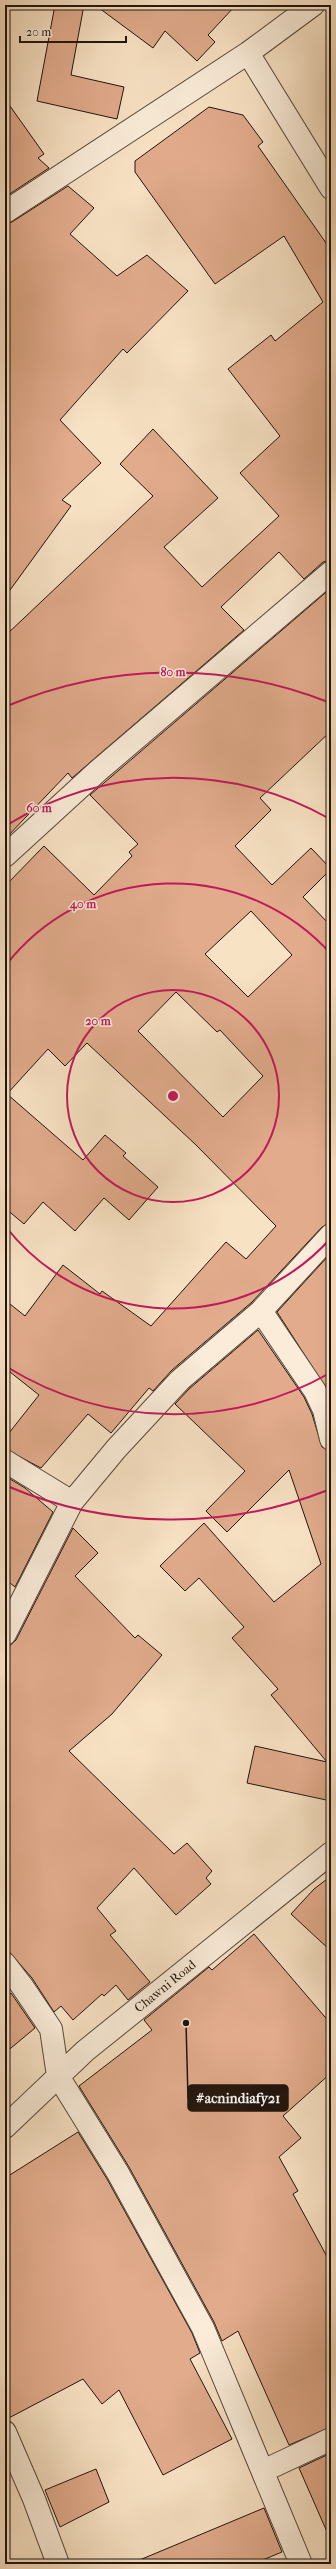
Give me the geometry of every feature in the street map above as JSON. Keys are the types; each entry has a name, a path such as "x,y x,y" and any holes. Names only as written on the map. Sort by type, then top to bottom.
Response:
{"street":[{"path":"5,212 248,53 313,5"},
{"path":"248,53 331,188"},
{"path":"5,856 100,770 331,572"},
{"path":"5,1634 72,1502 116,1449 180,1380 261,1311 331,1235"},
{"path":"261,1311 317,1396 324,1410 331,1439"},
{"path":"5,1461 72,1502"},
{"name":"Chawni Road","path":"5,2127 85,2051 331,1853"},
{"path":"5,1964 22,1986 50,2029 58,2076 118,2173 203,2328 263,2471 293,2562"},
{"path":"5,2432 34,2499 58,2564"},
{"path":"263,2471 331,2439"}],"building":[{"path":"55,5 84,5 71,75 124,87 117,119 37,101"},
{"path":"95,5 236,5 208,35 215,42 197,61 165,31 153,48"},
{"path":"5,99 44,154 38,158 49,168 5,197"},
{"path":"209,107 243,115 263,142 258,146 331,250 331,560 323,562 304,579 279,552 221,607 244,630 72,778 68,773 5,839 5,636 153,496 120,464 153,429 218,498 164,547 202,587 279,516 240,473 280,436 228,369 271,335 275,341 323,302 284,236 215,284 135,172 135,161"},
{"path":"68,186 94,208 70,234 117,276 147,255 188,291 127,353 123,349 60,420 101,463 62,500 71,506 5,597 5,224 12,222"},
{"path":"331,588 331,731 260,798 271,810 235,846 272,885 311,848 331,869 303,897 331,926 331,1223 322,1227 252,1302 172,1370 153,1391 149,1388 111,1433 88,1414 41,1468 5,1449 5,1438 39,1395 5,1368 5,1300 25,1316 63,1265 100,1294 102,1291 151,1326 226,1242 246,1259 276,1226 196,1145 87,1043 65,1066 48,1049 7,1094 83,1160 105,1135 126,1153 123,1156 158,1187 129,1220 104,1198 75,1231 43,1202 24,1224 5,1208 5,886 44,846 94,895 132,856 129,852 138,844 90,795","holes":["251,911 292,955 248,997 205,954","176,992 217,1032 220,1030 263,1076 223,1117 138,1031"]},
{"path":"331,1253 331,1396 277,1312"},
{"path":"258,1330 304,1397 312,1414 322,1447 331,1451 331,1801 247,1783 255,1746 327,1762 271,1695 278,1689 232,1638 244,1627 199,1578 185,1591 160,1566 204,1523 274,1602 321,1564 289,1470 227,1532 206,1511 245,1471 175,1404 189,1389"},
{"path":"5,1476 25,1488 53,1512 15,1587 5,1579"},
{"path":"73,1528 98,1553 75,1576 135,1638 138,1635 162,1655 112,1714 69,1751 174,1854 187,1843 212,1871 206,1878 211,1884 176,1915 134,1868 97,1908 116,1931 110,1935 150,1982 128,2000 116,1985 104,1996 102,1994 73,2020 61,2006 54,2012 32,1978 5,1947 5,1650 16,1640"},
{"path":"331,1876 331,1951 291,1914 314,1889"},
{"path":"254,1934 331,2024 331,2073 283,2116 301,2138 279,2157 298,2191 293,2194 331,2264 331,2427 289,2445 238,2331 222,2341 214,2322 129,2167 79,2086 152,2030 144,2020 209,1967 212,1970"},
{"path":"11,1993 35,2028 5,2053 5,1998"},
{"path":"78,2132 107,2179 192,2333 200,2353 190,2359 232,2439 163,2475 119,2390 102,2404 83,2379 5,2420 5,2178"},
{"path":"331,2453 331,2541 299,2468"},
{"path":"96,2469 109,2502 60,2527 45,2490"},
{"path":"264,2508 282,2552 253,2564 130,2564"}],"place":[{"name":"#acnindiafy21","path":"186,2023"}]}
